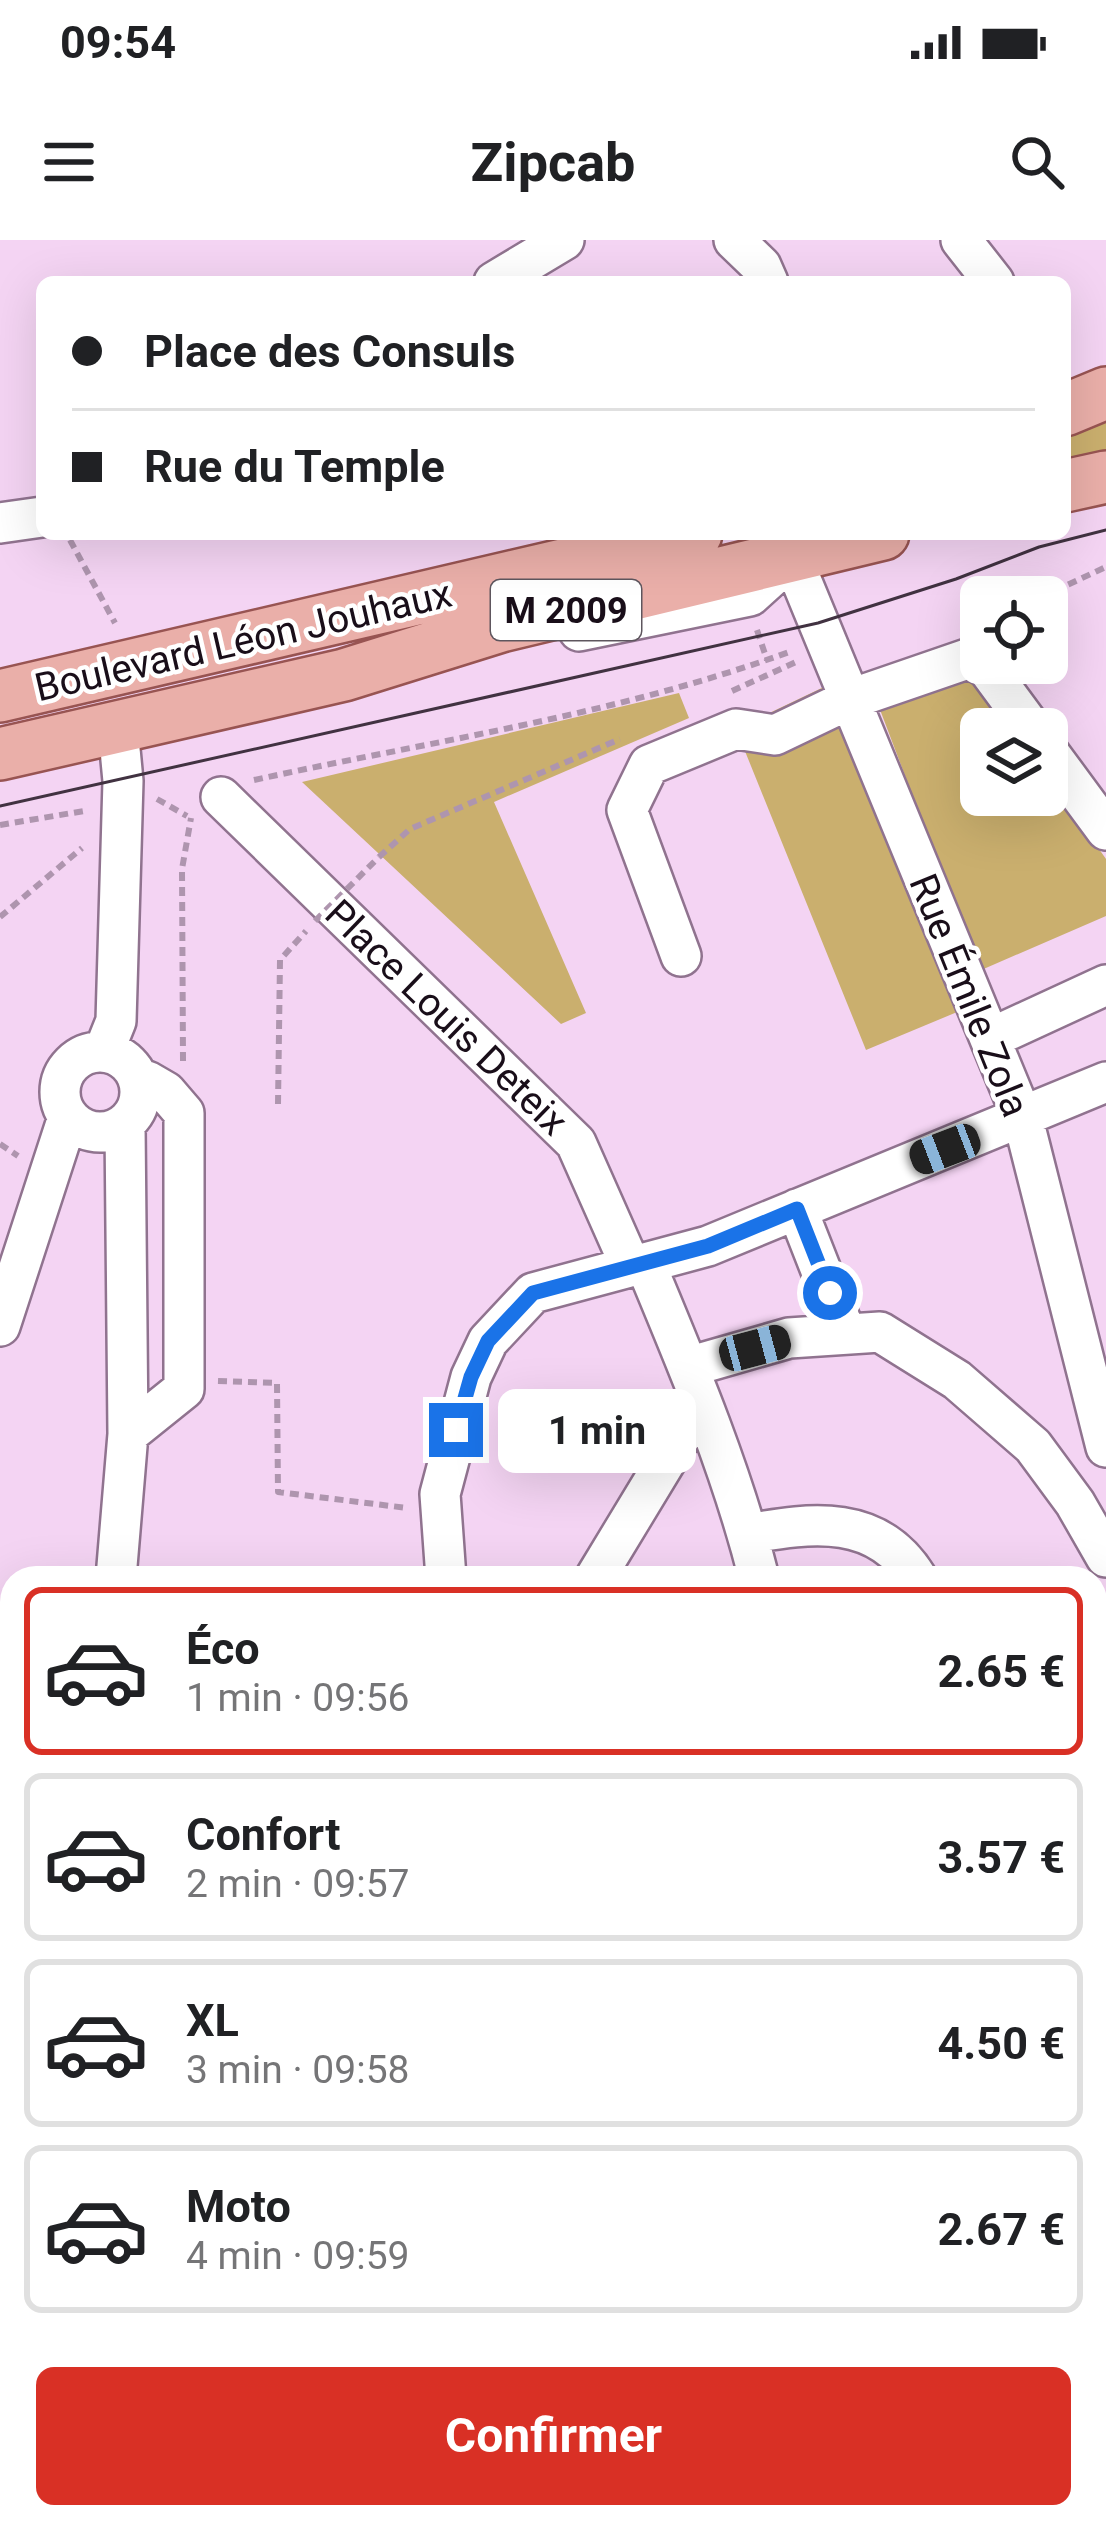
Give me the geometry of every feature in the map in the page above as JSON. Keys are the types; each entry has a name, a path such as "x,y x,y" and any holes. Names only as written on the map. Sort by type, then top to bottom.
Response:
{"main road":[{"path":"1071,408 1106,393"},
{"path":"1071,485 1106,477"},
{"name":"Boulevard Léon Jouhaux","path":"0,696 671,540"},
{"name":"Boulevard Léon Jouhaux","path":"0,754 344,675 501,626 860,540"},
{"path":"55,683 103,705 118,728 149,686 180,674 198,652"}],"street":[{"path":"504,276 564,240"},
{"path":"734,240 765,276"},
{"path":"961,240 989,276"},
{"path":"0,523 36,518"},
{"name":"Rue Émile Zola","path":"792,558 1023,1119 1106,1447"},
{"path":"681,956 627,811 649,765 736,729 775,735 848,700 970,658 987,668 1017,708"},
{"path":"104,1051 116,1021 123,781 118,728"},
{"path":"1068,778 1106,830"},
{"name":"Place Louis Deteix","path":"206,808 576,1143 694,1385 756,1566"},
{"path":"991,1038 1106,986"},
{"path":"104,1051 128,1062 141,1084 139,1107 125,1125 105,1133 85,1130 68,1117 59,1095 64,1072 81,1056 104,1051"},
{"path":"128,1434 184,1389 184,1113 166,1092 147,1081 141,1084"},
{"path":"445,1566 440,1494 471,1377 488,1341 533,1293 708,1246 1106,1082"},
{"path":"0,1326 68,1117"},
{"path":"117,1566 128,1434 125,1125"},
{"path":"797,1209 847,1334"},
{"path":"601,1566 694,1385 789,1338 880,1332 957,1380 1033,1447 1075,1503 1106,1557"},
{"path":"748,1534 809,1525 856,1531 889,1543 907,1566"}],"path":[{"path":"70,540 116,625"},
{"path":"1068,585 1106,567"},
{"path":"184,1113 182,869 206,808 255,779 371,759 693,685 802,648"},
{"path":"723,694 807,657"},
{"path":"278,1104 280,960 315,921 410,829 622,738"},
{"path":"157,799 206,808"},
{"path":"0,825 84,810 85,826"},
{"path":"0,917 80,854 85,843"},
{"path":"184,1380 277,1383 278,1492 441,1510"}],"shaded area":[{"path":"1106,413 1106,457 1071,464 1071,428"},
{"path":"960,675 960,684 983,684 1000,708 960,708 960,816 1068,816 1068,805 1106,859 1106,916 979,971 879,707"},
{"path":"828,685 962,1010 866,1050 736,729"},
{"path":"679,693 689,718 494,802 586,1013 561,1024 302,782"}],"tram line":[{"path":"1071,539 1106,530"},
{"path":"0,806 818,623 1067,540"}],"route":[{"path":"456,1430 471,1377 488,1341 533,1293 708,1246 797,1209 830,1293"}]}
